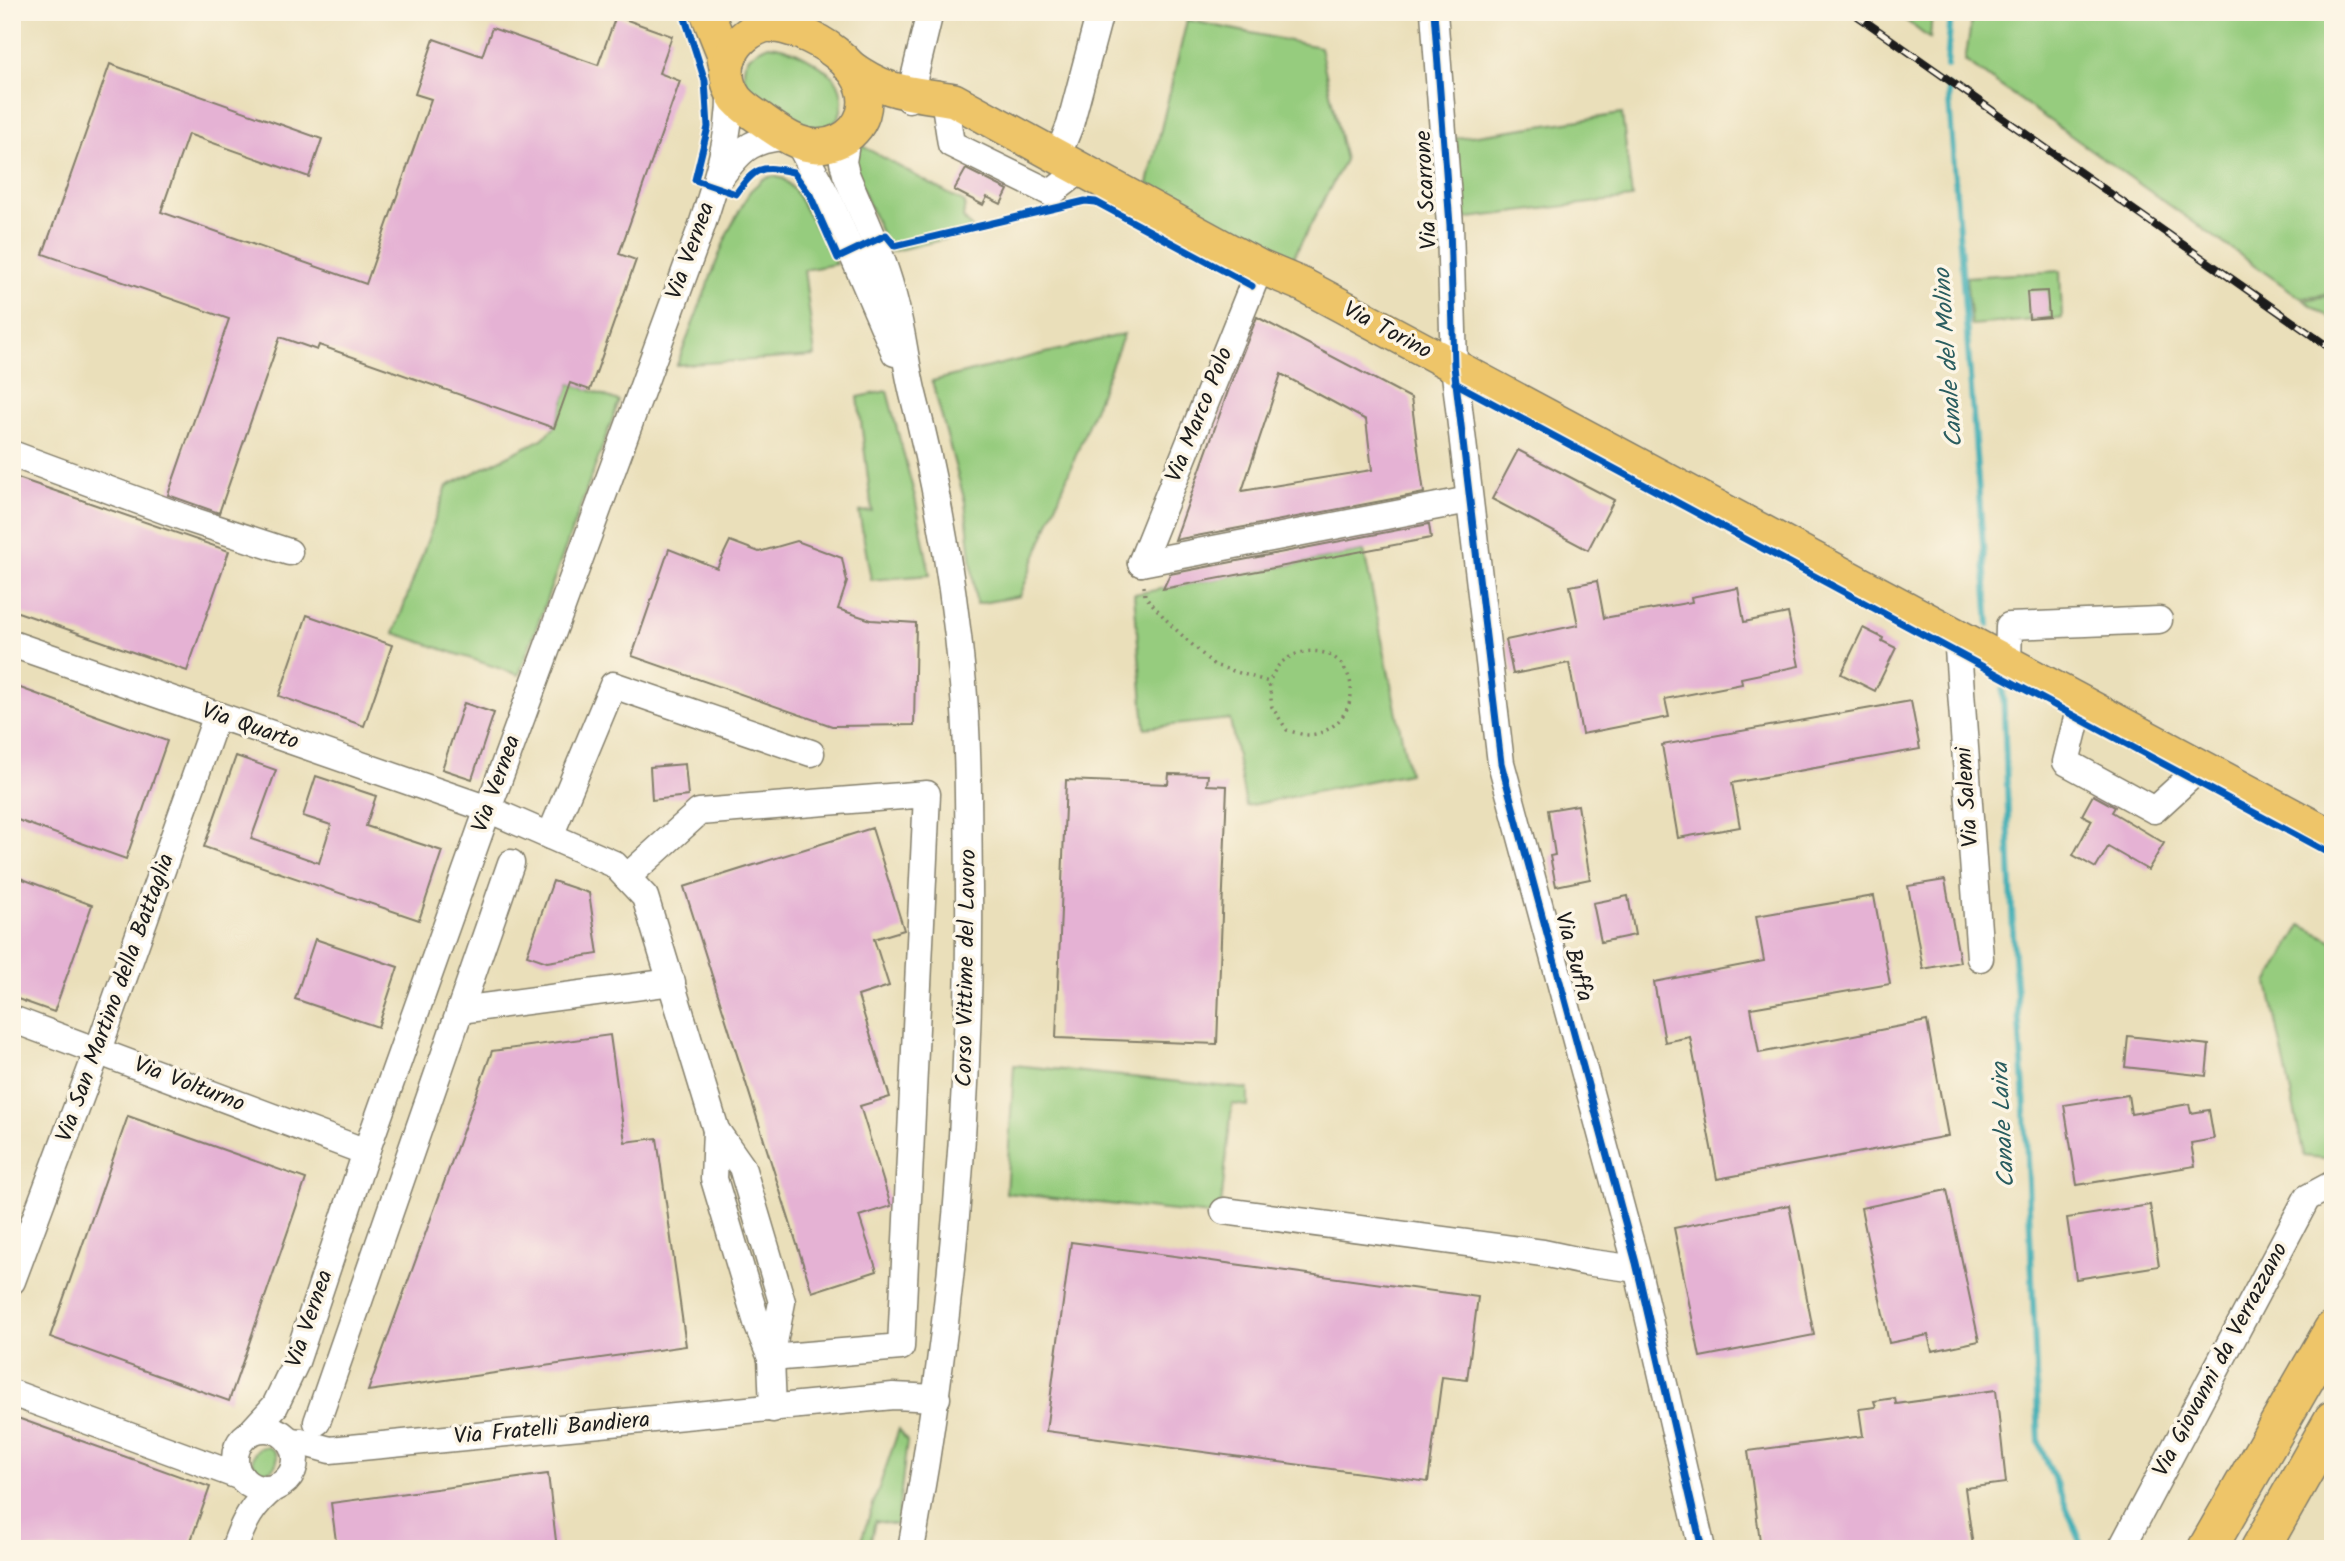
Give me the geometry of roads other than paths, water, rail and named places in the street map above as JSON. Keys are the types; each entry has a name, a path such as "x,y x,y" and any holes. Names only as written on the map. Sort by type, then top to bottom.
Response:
{"highway":[{"path":"2207,1549 2333,1330"},
{"path":"2260,1549 2333,1420"}],"main road":[{"path":"707,12 723,51 728,79 736,98 792,140 828,145 887,105 921,97"},
{"path":"715,12 757,24 784,26 795,22 830,49 856,73 864,92 864,111 854,129"},
{"path":"728,79 731,52 757,24"},
{"name":"Via Torino","path":"849,66 878,85 921,97 954,100 1259,267 1303,285 2333,837"}],"street":[{"path":"921,97 930,12"},
{"path":"1070,162 1070,125 1100,12"},
{"name":"Via Scarrone","path":"1434,12 1450,225 1454,366"},
{"path":"715,184 731,113 728,79"},
{"path":"854,129 843,162 891,288 905,342 912,389"},
{"path":"715,184 734,158 751,144 766,138 792,140 829,200 912,389"},
{"name":"Via Vernea","path":"286,1387 488,809 715,184"},
{"name":"Via Marco Polo","path":"1259,267 1141,563 1469,500"},
{"name":"Via Buffa","path":"1454,366 1501,763 1637,1269 1702,1549"},
{"name":"Corso Vittime del Lavoro","path":"911,1549 937,1398 959,1193 967,1061 968,810 963,686 949,563 927,445 912,389"},
{"path":"12,454 188,519 289,552"},
{"path":"2008,663 2009,625 2159,620"},
{"name":"Via Salemi","path":"1957,635 1980,958"},
{"name":"Via Quarto","path":"12,644 488,809"},
{"path":"550,836 613,685 811,753"},
{"path":"2085,704 2077,718 2066,762 2154,810 2202,766"},
{"name":"Via San Martino della Battaglia","path":"12,1281 98,1050 217,715"},
{"path":"627,877 699,812 927,794 901,1346 771,1358"},
{"path":"488,809 614,864 645,897 716,1130 714,1179 758,1326 771,1358 773,1409"},
{"path":"317,1422 511,863"},
{"path":"460,1010 672,982"},
{"name":"Via Volturno","path":"12,1019 366,1152"},
{"name":"Via Giovanni da Verrazzano","path":"2121,1549 2307,1198 2333,1184"},
{"path":"1224,1211 1637,1269"},
{"path":"296,1362 341,1354"},
{"path":"243,1460 260,1489 284,1479 296,1461 288,1440 286,1387"},
{"path":"244,1520 243,1460 286,1387"},
{"path":"12,1393 199,1461 243,1460"},
{"name":"Via Fratelli Bandiera","path":"330,1450 893,1396 937,1398"},
{"path":"243,1460 264,1428 274,1430 288,1440 330,1450"},
{"path":"234,1549 244,1520 256,1503 284,1479 330,1450"}],"waterway":[{"name":"Canale del Molino","path":"1947,66 1951,12"},
{"name":"Canale del Molino","path":"1948,87 1989,625"},
{"name":"Canale Laira","path":"2003,690 2039,1443 2084,1549"}],"railway":[{"path":"1852,12 2333,350"}]}
